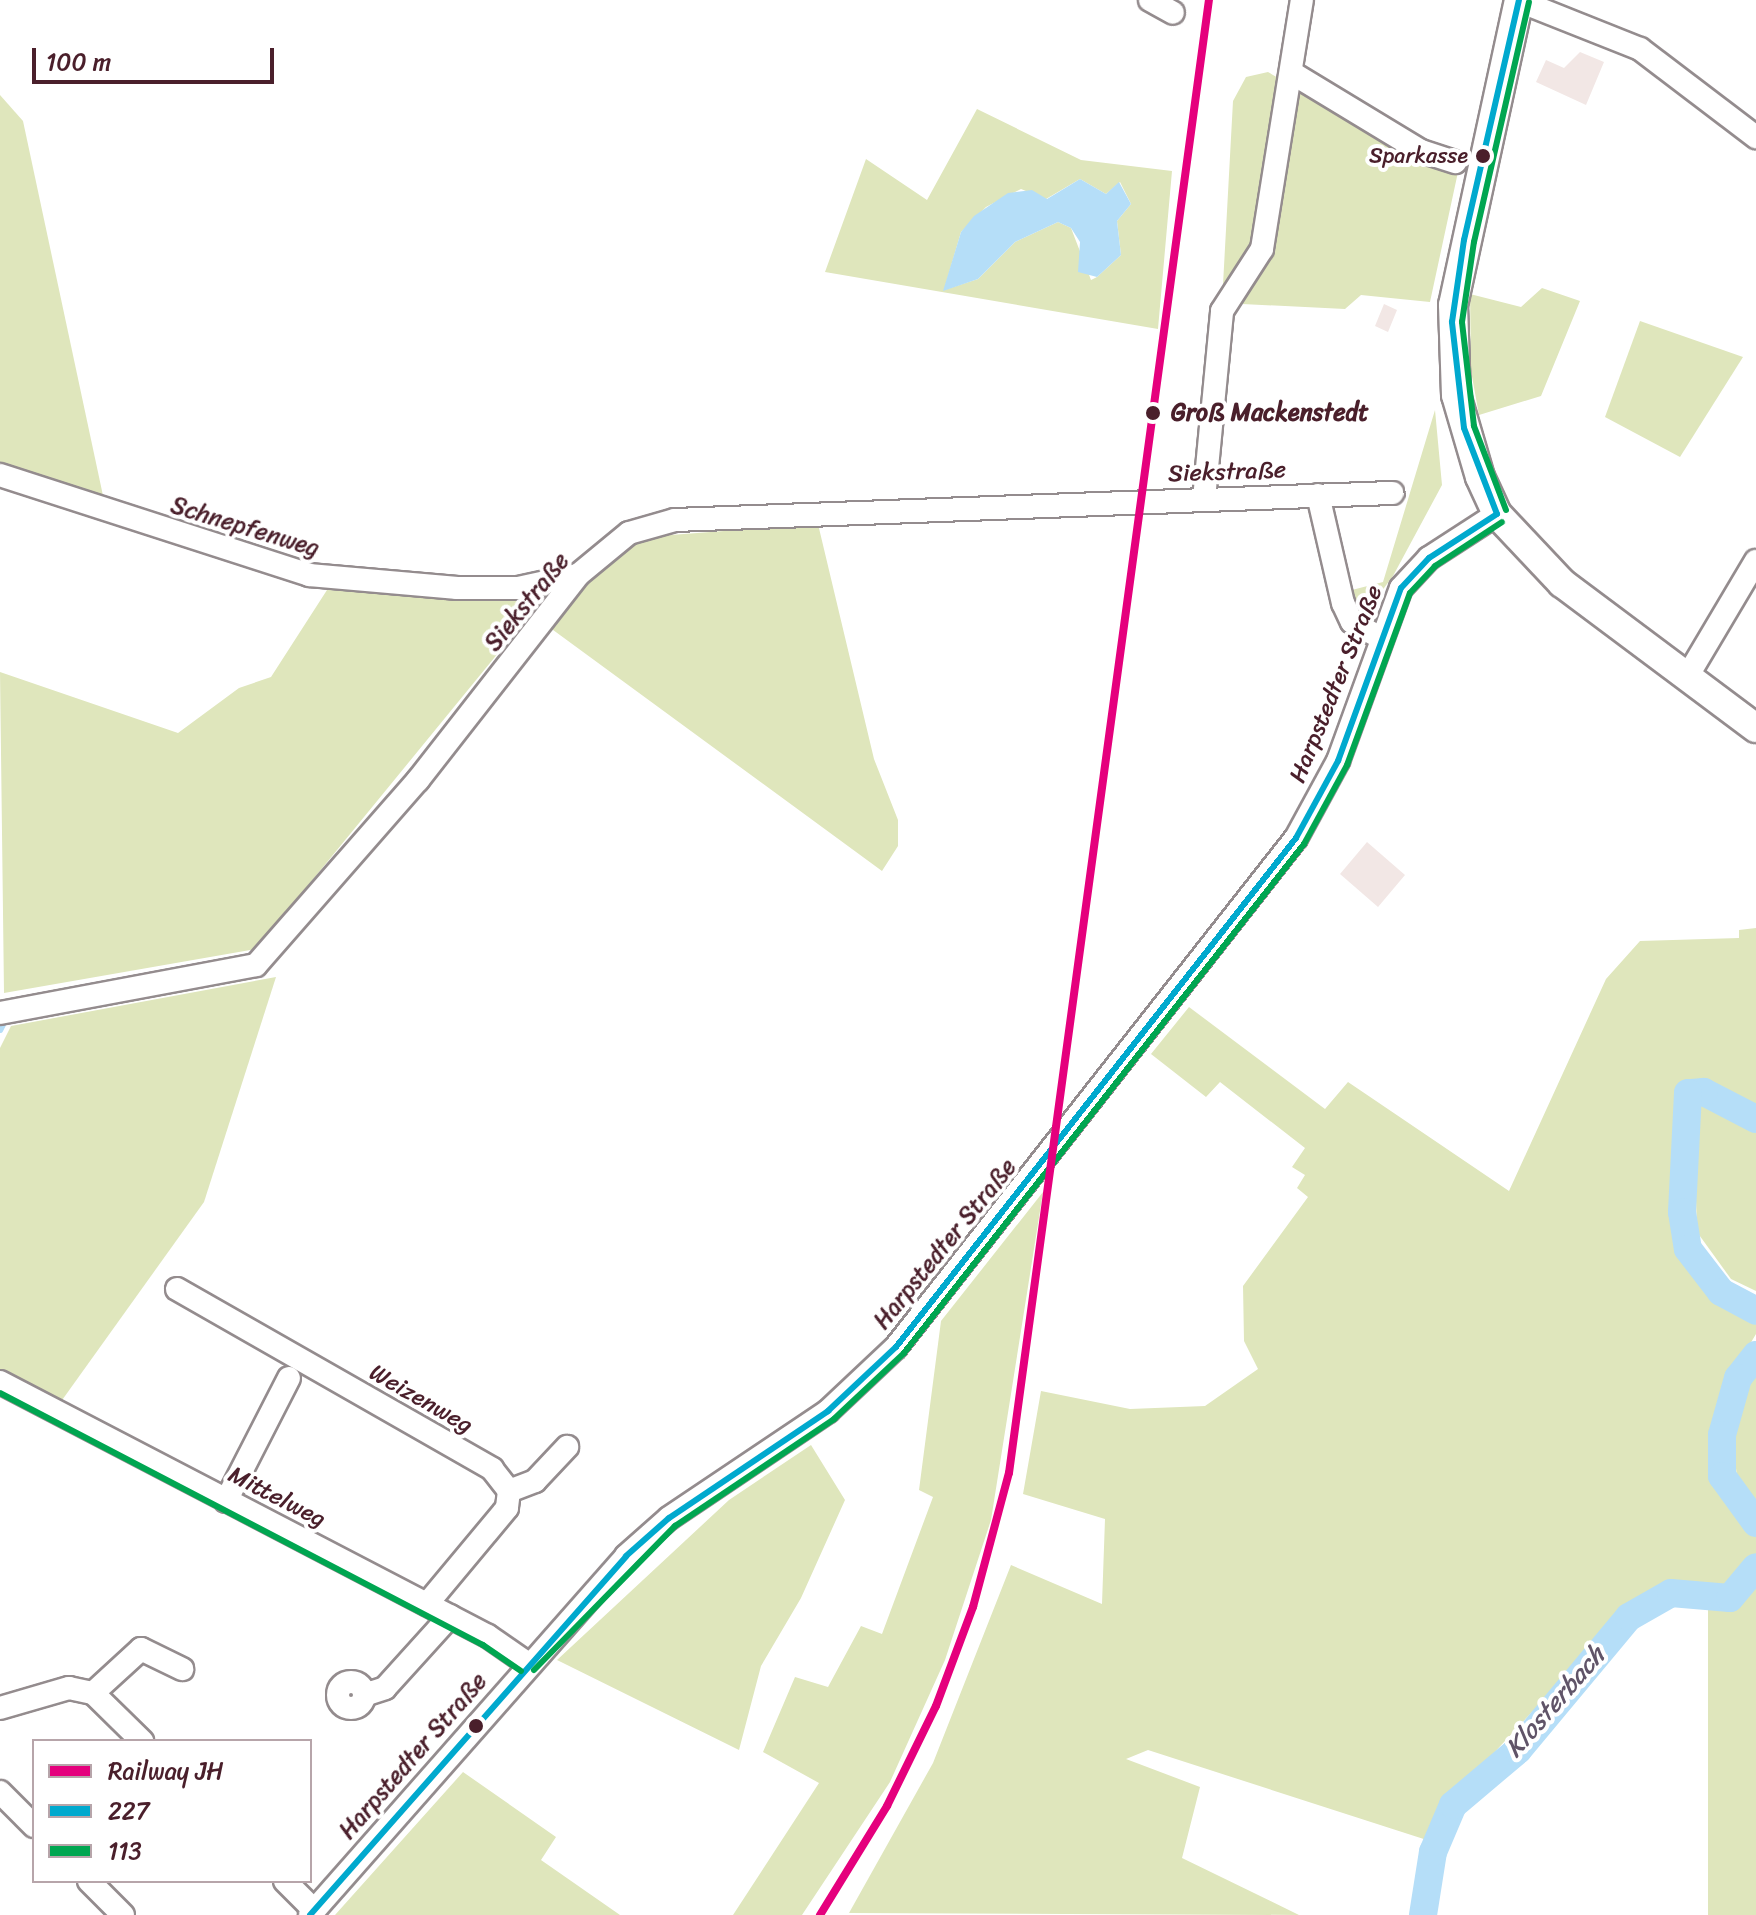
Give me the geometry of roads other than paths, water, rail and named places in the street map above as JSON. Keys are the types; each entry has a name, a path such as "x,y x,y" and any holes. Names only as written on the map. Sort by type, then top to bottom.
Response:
{"main road":[{"path":"1518,0 1464,240 1452,322 1464,428 1497,514 1562,583 1756,728"}],"street":[{"path":"1150,0 1173,13"},
{"path":"1204,499 1222,311 1262,249 1302,0"},
{"path":"1518,0 1640,49 1756,137"},
{"path":"1292,73 1421,151 1455,162"},
{"name":"Schnepfenweg","path":"0,475 272,567 333,579 518,588 578,575"},
{"name":"Siekstraße","path":"0,1013 256,965 418,780 578,575 629,533 675,520 1392,493"},
{"name":"Siekstraße","path":"1318,495 1343,603 1352,622 1381,638"},
{"name":"Harpstedter Straße","path":"312,1912 587,1595 669,1518 828,1411 896,1347 1271,875 1338,761 1394,600 1418,568 1497,514"},
{"path":"1687,677 1756,561"},
{"name":"Weizenweg","path":"177,1289 492,1469 509,1491"},
{"path":"226,1501 289,1378"},
{"name":"Mittelweg","path":"0,1382 450,1616 527,1663"},
{"path":"427,1604 501,1519 509,1491 535,1481 567,1447"},
{"path":"364,1695 385,1688 450,1616"},
{"path":"93,1693 141,1649 182,1669"},
{"path":"0,1708 69,1688 93,1693 140,1739"},
{"path":"0,1792 32,1824"},
{"path":"91,1883 123,1915"},
{"path":"287,1883 312,1912"}],"water":[{"path":"1080,179 1106,194 1119,182 1131,204 1117,221 1121,255 1097,277 1078,272 1080,242 1071,228 1058,222 1015,242 978,279 943,291 961,232 974,216 1008,193 1032,190 1047,199"}],"waterway":[{"path":"0,1030 3,1024"},
{"name":"Klosterbach","path":"1756,1119 1704,1092 1688,1093 1682,1212 1688,1249 1721,1292 1756,1311"},
{"name":"Klosterbach","path":"1756,1355 1738,1378 1722,1435 1722,1476 1756,1523"},
{"name":"Klosterbach","path":"1423,1915 1433,1852 1453,1805 1518,1750 1629,1617 1671,1593 1730,1598 1756,1567"}],"rail line":[{"name":"JH","path":"820,1915 887,1806 936,1706 973,1607 1009,1473 1209,0"}],"place":[{"name":"Sparkasse","path":"1483,156"},
{"name":"Groß Mackenstedt","path":"1153,413"}]}
